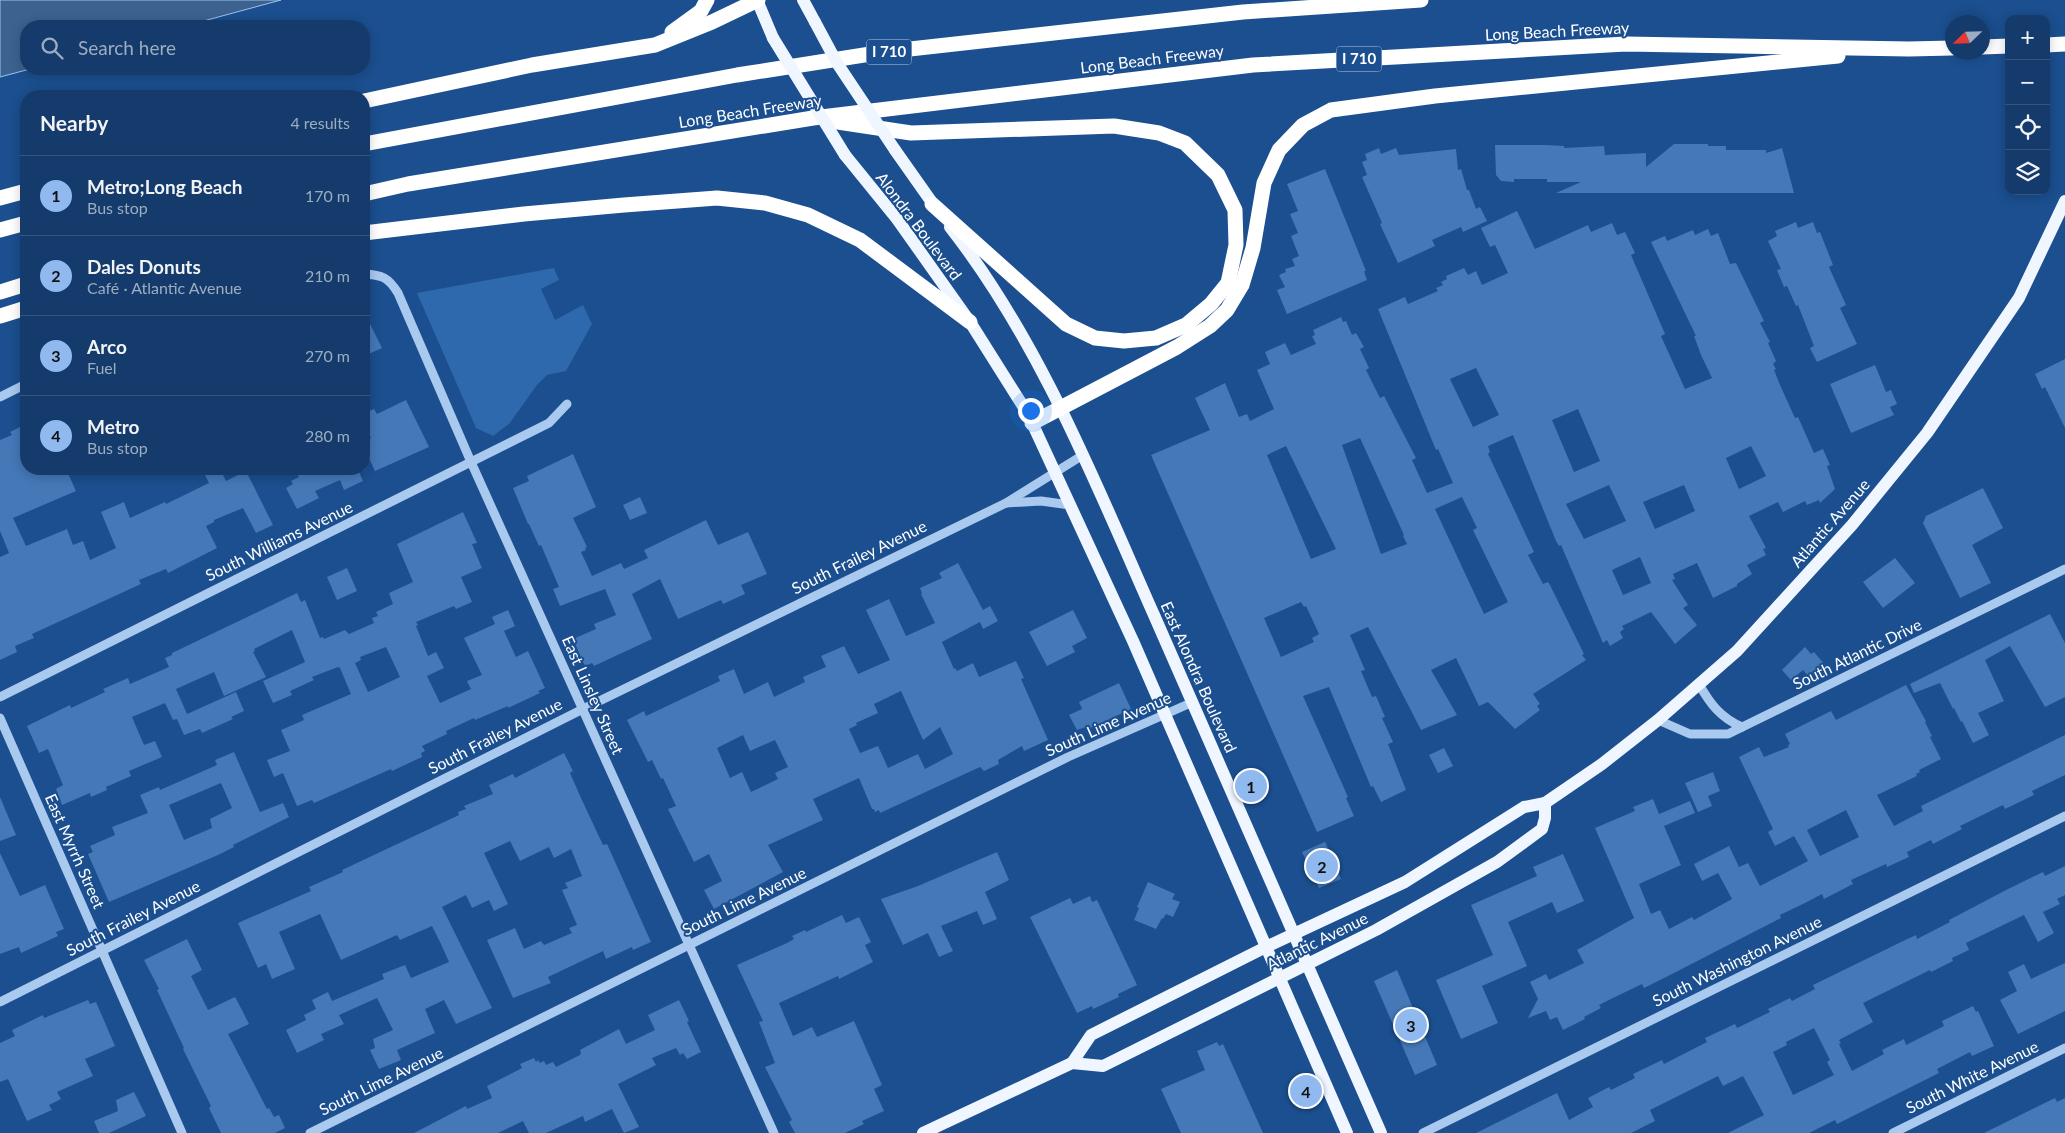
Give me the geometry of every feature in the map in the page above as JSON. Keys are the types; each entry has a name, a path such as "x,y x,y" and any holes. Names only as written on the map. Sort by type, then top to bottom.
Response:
{"highway":[{"path":"655,45 701,12 707,0"},
{"path":"370,100 523,67 655,45 712,22 757,0"},
{"name":"I 710","path":"370,143 737,75 884,52 1243,12 1420,0"},
{"name":"Long Beach Freeway","path":"370,193 408,184 813,118 1253,65 1626,44 1945,48"},
{"path":"2050,44 2065,44"},
{"path":"1990,47 2005,46"},
{"path":"1032,423 1177,347 1210,326 1227,310 1242,285 1253,248 1264,183 1279,150 1303,125 1330,110 1435,96 1909,49"},
{"path":"813,118 911,133 1114,126 1159,133 1185,143 1218,175 1235,210 1236,245 1228,283 1212,304 1186,324 1156,338 1124,341 1095,338 1066,324 932,204"},
{"path":"0,198 20,193"},
{"path":"370,232 524,214 717,198 765,203 808,215 860,240 970,322"},
{"path":"0,230 20,225"},
{"path":"0,292 20,286"},
{"path":"0,316 20,310"}],"main road":[{"name":"Alondra Boulevard","path":"757,0 773,38 845,155 897,219 970,322 995,361 1032,423 1054,472"},
{"name":"Alondra Boulevard","path":"803,0 838,63 895,150 932,204 976,260 1011,315 1082,455"},
{"name":"Atlantic Avenue","path":"1545,803 1546,818 1542,829 1497,862 1399,918 1103,1066 1072,1063 1091,1035 1266,947 1405,882 1524,807 1545,803 1602,764 1658,720 1737,651 1845,532 1927,433 2019,298 2065,201"},
{"name":"East Alondra Boulevard","path":"1082,455 1381,1133"},
{"path":"1054,472 1165,714 1347,1133"},
{"path":"923,1133 1072,1063"}],"street":[{"name":"East Linsley Street","path":"370,274 379,275 391,282 398,293 471,462 774,1133"},
{"path":"0,397 20,387"},
{"name":"South Williams Avenue","path":"0,697 549,423 567,404"},
{"name":"South Frailey Avenue","path":"0,1002 583,709 1006,502 1082,455"},
{"name":"South Frailey Avenue","path":"1006,502 1041,501 1070,505"},
{"name":"South Atlantic Drive","path":"1658,720 1690,734 1728,734 2065,569"},
{"path":"1699,684 1708,702 1728,721 1742,727"},
{"name":"South Lime Avenue","path":"310,1133 1068,758 1192,702"},
{"name":"East Myrrh Street","path":"0,718 182,1133"},
{"name":"South Washington Avenue","path":"1423,1133 2065,816"},
{"name":"South White Avenue","path":"1893,1133 2065,1048"}],"shaded area":[{"path":"0,0 281,0 207,20 20,20 20,72 0,77"},
{"path":"554,268 559,280 541,289 555,320 583,305 592,324 566,371 547,375 537,385 509,424 493,436 476,428 417,293"}],"building":[{"path":"1674,144 1708,144 1708,146 1726,146 1726,150 1766,150 1766,153 1782,148 1794,193 1556,193 1581,182 1547,182 1547,179 1514,179 1514,182 1501,181 1496,175 1495,145 1545,145 1564,146 1564,148 1604,146 1605,155 1646,153 1646,167"},
{"path":"1379,148 1381,154 1396,148 1399,155 1456,149 1458,170 1461,169 1467,190 1469,190 1476,209 1480,207 1487,221 1463,232 1461,227 1432,240 1435,246 1398,263 1380,224 1382,223 1362,177 1367,175 1362,162 1367,160 1365,154"},
{"path":"1325,169 1366,271 1364,271 1367,280 1287,314 1277,290 1285,287 1279,275 1286,272 1285,269 1295,266 1292,259 1299,256 1291,236 1298,233 1290,214 1298,211 1287,184"},
{"path":"1517,211 1535,249 1588,225 1591,232 1612,223 1617,235 1625,232 1635,253 1631,255 1665,334 1661,336 1685,389 1712,378 1701,355 1694,336 1696,336 1651,242 1665,236 1667,241 1693,230 1695,235 1708,229 1711,236 1718,233 1730,264 1736,263 1764,321 1760,323 1770,342 1768,343 1776,361 1773,364 1776,369 1774,370 1795,418 1798,417 1814,453 1823,449 1830,465 1827,466 1835,489 1820,503 1819,500 1807,505 1805,501 1783,512 1778,502 1749,516 1766,548 1763,549 1766,555 1747,565 1752,574 1737,584 1737,586 1713,598 1697,563 1673,574 1675,579 1672,580 1688,605 1683,608 1697,625 1675,644 1651,612 1622,626 1624,629 1620,632 1623,638 1610,646 1607,640 1603,643 1561,545 1559,546 1556,541 1513,435 1488,446 1490,452 1488,454 1534,552 1528,555 1543,584 1548,582 1550,585 1586,660 1533,694 1540,704 1537,706 1540,710 1515,729 1488,702 1479,706 1456,658 1431,670 1457,715 1421,730 1368,627 1350,635 1365,670 1361,671 1372,697 1376,696 1385,717 1382,718 1393,742 1388,744 1406,790 1381,802 1373,786 1371,787 1329,687 1303,696 1348,797 1346,798 1354,816 1317,832 1151,455 1210,430 1195,398 1225,383 1239,417 1247,414 1250,421 1274,409 1257,370 1270,364 1265,352 1285,343 1291,355 1316,344 1312,336 1315,335 1313,330 1341,317 1343,322 1346,321 1352,335 1356,333 1364,347 1360,349 1369,368 1366,370 1380,398 1384,396 1416,458 1412,460 1427,493 1453,483 1438,449 1436,450 1378,309 1405,297 1408,304 1438,291 1436,288 1443,285 1441,282 1447,279 1446,276 1464,268 1468,275 1476,271 1482,285 1508,273 1495,245 1490,247 1481,228","holes":["1476,368 1499,415 1473,427 1450,379","1578,409 1600,461 1574,472 1552,420","1360,438 1407,544 1381,554 1342,445","1286,446 1336,549 1311,559 1267,455","1751,446 1766,476 1739,489 1726,458","1609,485 1626,521 1584,539 1566,504","1684,485 1695,511 1655,529 1643,502","1462,497 1477,528 1473,530 1508,602 1484,614 1435,509","1640,557 1651,583 1623,595 1612,570","1301,602 1304,607 1306,606 1319,634 1312,638 1314,642 1281,657 1264,618"]},
{"path":"1796,222 1798,228 1813,222 1817,233 1820,232 1833,265 1829,267 1846,305 1840,308 1857,344 1817,362 1810,348 1814,346 1798,305 1796,306 1787,286 1784,287 1777,270 1781,269 1768,241 1777,236 1775,231"},
{"path":"370,324 382,348 370,353"},
{"path":"2065,359 2065,428 2045,387 2042,389 2035,374"},
{"path":"1875,365 1886,392 1891,390 1897,404 1890,407 1894,415 1851,433 1830,384"},
{"path":"406,400 429,447 375,471 370,461 370,411 374,409 377,414"},
{"path":"20,427 20,475 69,475 76,491 13,518 26,546 67,529 73,545 83,541 90,560 116,548 101,512 124,502 130,518 165,502 166,504 209,483 205,475 223,475 226,481 238,475 248,475 273,525 256,533 243,508 214,520 214,522 206,526 217,548 168,573 166,569 139,580 141,584 32,634 34,638 15,646 17,652 0,660 0,557 9,553 0,531 0,440 12,435 10,432"},
{"path":"573,454 596,507 573,518 587,547 585,548 586,550 581,552 592,576 621,563 624,569 648,558 644,550 706,520 718,545 748,532 767,574 741,585 745,594 723,604 721,600 678,619 660,579 632,594 652,639 594,666 592,663 585,666 573,639 596,629 594,624 616,615 605,589 560,606 553,589 559,587 541,545 539,546 528,524 513,488 529,481 527,476"},
{"path":"298,475 360,475 363,481 344,490 340,480 315,491 319,498 297,509 286,488 293,484 291,481 299,477"},
{"path":"1983,488 2003,528 1972,545 1991,583 1960,598 1923,523 1926,516"},
{"path":"640,497 647,513 630,520 623,505"},
{"path":"463,512 477,543 472,544 482,568 461,577 472,602 456,609 454,606 416,622 428,656 436,652 444,668 427,676 440,703 471,689 467,681 482,675 464,638 495,624 492,617 508,610 515,626 504,631 516,657 528,651 545,688 538,691 540,693 508,708 508,706 475,720 474,718 446,731 447,734 422,746 425,751 421,753 422,757 392,771 391,769 314,803 312,800 297,806 283,773 274,777 267,760 290,751 281,730 304,720 302,715 351,694 338,667 312,677 314,680 290,691 292,695 273,703 263,681 305,662 292,630 254,649 255,651 253,652 266,677 224,696 214,672 176,689 187,714 236,692 244,711 231,717 233,719 202,733 200,729 184,735 177,719 173,720 165,703 132,717 144,745 155,741 162,757 129,771 131,776 106,787 107,790 91,797 90,793 62,805 56,789 63,785 48,749 39,753 27,726 70,705 71,708 105,692 103,689 128,678 130,684 169,667 165,658 172,655 172,653 297,593 301,602 305,600 320,638 323,637 324,639 345,630 349,634 374,623 372,618 378,616 376,612 393,604 389,593 413,582 397,544","holes":["386,647 400,677 368,692 355,663 361,660 360,657"]},
{"path":"1895,558 1915,583 1883,608 1863,582"},
{"path":"958,563 983,610 990,606 998,621 983,629 980,622 942,642 954,669 957,671 973,663 979,677 1016,661 1024,678 1021,679 1048,740 1024,751 1022,746 998,760 999,764 984,771 980,767 880,813 879,810 875,812 872,809 859,778 813,799 823,820 768,845 783,872 714,909 704,890 722,881 709,854 694,862 668,809 676,806 663,778 661,779 652,760 648,762 627,720 644,711 646,716 720,681 718,676 734,669 744,694 768,682 774,697 805,682 803,677 826,667 821,656 844,646 858,674 890,660 866,610 889,599 906,636 935,623 920,588 942,578 939,573","holes":["901,691 923,740 940,727 953,754 925,769 918,754 888,768 878,746 860,753 849,729 857,725 856,723 878,713 874,704","743,735 750,751 775,740 788,767 775,773 778,779 751,792 742,772 730,778 717,748"]},
{"path":"347,568 357,591 337,600 327,577"},
{"path":"1073,610 1087,638 1072,646 1075,652 1047,666 1029,632"},
{"path":"2050,614 2065,643 2065,697 2045,707 2010,646 1985,660 2004,701 1978,713 1989,735 1973,743 1940,683 1914,693 1910,684"},
{"path":"1805,647 1811,654 1814,652 1825,665 1809,677 1803,670 1791,680 1782,670"},
{"path":"1119,683 1131,709 1088,729 1086,727 1077,730 1069,715 1082,709 1079,702"},
{"path":"1906,685 1926,721 1932,736 1930,737 1941,759 1919,770 1920,772 1916,774 1917,776 1877,795 1894,826 1923,811 1921,806 2065,735 2065,775 2032,791 2034,795 2005,809 2003,805 1960,826 1962,829 1933,844 1931,840 1907,852 1909,857 1887,867 1886,864 1851,880 1853,884 1824,899 1822,894 1780,915 1781,918 1644,988 1642,984 1599,1005 1601,1008 1584,1017 1585,1019 1563,1030 1557,1017 1550,1020 1546,1011 1528,1018 1538,999 1530,982 1546,974 1549,980 1584,963 1577,950 1634,918 1595,828 1635,811 1633,807 1653,799 1659,814 1690,801 1695,813 1664,826 1681,865 1639,884 1651,914 1660,910 1669,929 1692,917 1694,920 1732,899 1718,873 1702,881 1694,864 1729,846 1739,867 1748,863 1760,886 1808,861 1794,836 1775,846 1768,832 1773,829 1739,757 1759,747 1764,757 1789,747 1788,745 1790,744 1785,734 1831,711 1836,720","holes":["1846,810 1859,837 1820,856 1807,830"]},
{"path":"1444,748 1453,766 1438,773 1429,755"},
{"path":"234,752 260,812 283,803 289,817 233,845 234,847 218,855 109,902 88,854 93,852 90,846 115,835 112,827 148,813 140,795 159,787 160,790 217,765 215,760","holes":["221,783 232,808 210,819 212,828 184,840 169,805"]},
{"path":"564,753 573,771 570,773 581,798 603,845 607,844 651,942 633,950 632,947 606,959 603,951 548,977 551,983 513,998 487,940 515,928 524,949 541,941 544,945 572,933 569,928 577,925 562,890 568,888 565,883 582,876 571,849 554,858 549,847 520,861 510,841 484,853 508,904 494,911 489,900 472,908 466,895 442,907 492,1008 456,1024 444,1000 425,1009 435,1033 397,1050 401,1060 379,1069 370,1050 375,1048 373,1039 393,1030 377,998 339,1015 344,1024 321,1034 324,1040 297,1053 286,1030 306,1020 304,1015 316,1009 312,1000 328,992 332,1001 384,979 382,974 405,965 411,978 449,962 441,944 432,926 400,940 397,935 341,960 320,914 279,932 295,969 272,979 266,964 258,968 238,923 311,891 309,887 343,872 342,870 459,815 458,812 466,809 464,806 493,794 489,785 513,774 515,778"},
{"path":"1713,772 1720,791 1708,796 1712,806 1698,812 1685,783"},
{"path":"0,797 16,835 0,841"},
{"path":"1325,842 1341,879 1319,888 1302,852"},
{"path":"997,852 1009,880 985,892 997,919 983,925 977,911 941,926 953,951 939,957 928,933 903,945 881,899 918,886"},
{"path":"0,853 20,896 45,885 64,929 56,932 58,936 21,953 19,947 0,954"},
{"path":"1563,854 1584,901 1557,913 1552,902 1508,922 1527,966 1482,986 1498,1023 1461,1039 1436,980 1493,955 1471,905 1537,876 1533,867"},
{"path":"2065,866 2065,895 2057,899 2060,904 2043,912 2054,933 2038,942 2024,915 1966,943 1969,950 1952,958 1953,961 1931,972 1930,970 1863,1003 1873,1022 1839,1040 1841,1043 1839,1044 1852,1071 1884,1054 1882,1050 1904,1039 1906,1045 1944,1026 1942,1021 1973,1006 1976,1012 1978,1011 1994,1046 1972,1056 1970,1052 1937,1069 1939,1073 1837,1124 1835,1120 1809,1133 1728,1133 1764,1115 1743,1076 1723,1086 1718,1076 1650,1110 1655,1121 1631,1133 1476,1133 1557,1093 1569,1120 1593,1107 1588,1098 1609,1087 1611,1090 1635,1078 1633,1074 1662,1060 1664,1064 1707,1042 1705,1038 1735,1024 1737,1028 1770,1012 1768,1009 1790,998 1792,1001 1815,989 1813,985 1916,935 1917,939 1950,922 1949,920 2043,872 2045,876","holes":["1814,1028 1830,1060 1827,1062 1834,1075 1793,1095 1773,1052 1787,1045 1786,1042"]},
{"path":"1148,882 1175,894 1172,899 1180,902 1173,917 1166,914 1156,929 1134,920 1139,908 1137,907"},
{"path":"1090,896 1092,902 1097,900 1137,985 1118,994 1119,997 1093,1009 1092,1006 1077,1013 1030,917 1070,898 1073,904"},
{"path":"842,915 846,923 859,917 871,942 865,945 873,962 839,979 838,976 779,1003 793,1036 812,1027 817,1037 854,1021 882,1085 874,1089 884,1111 862,1121 864,1124 845,1133 795,1133 789,1122 792,1120 765,1067 775,1063 759,1022 763,1021 737,965 787,943 794,939 792,936 805,930 806,932"},
{"path":"187,939 202,970 191,976 208,1010 235,997 249,1024 228,1034 267,1109 269,1108 274,1117 279,1115 285,1128 275,1133 221,1133 209,1108 211,1106 183,1049 157,990 159,989 144,960"},
{"path":"2065,963 2065,1011 2018,1034 2000,1000 2017,991 2008,972 2024,964 2031,979"},
{"path":"1397,970 1437,1065 1415,1075 1374,981"},
{"path":"88,1000 90,1004 96,1002 115,1046 85,1059 93,1076 57,1092 61,1099 49,1105 52,1110 27,1121 8,1079 0,1082 0,1043 15,1036 12,1030 43,1015 44,1018"},
{"path":"679,1000 701,1052 687,1059 683,1053 680,1055 676,1048 652,1058 656,1065 618,1084 639,1127 624,1133 612,1109 585,1122 583,1116 546,1133 529,1133 523,1121 498,1133 414,1133 466,1106 467,1109 492,1098 487,1086 522,1068 520,1064 534,1058 536,1062 538,1060 540,1063 544,1061 546,1065 553,1062 556,1067 580,1055 580,1050 619,1029 626,1044 655,1030 648,1015"},
{"path":"1217,1042 1219,1046 1223,1044 1263,1133 1181,1133 1161,1089 1205,1070 1197,1051"},
{"path":"134,1092 146,1116 109,1133 99,1133 94,1121 118,1111 116,1100"},
{"path":"2055,1098 2057,1102 2065,1098 2065,1133 1984,1133"}],"place":[{"name":"Metro;Long Beach","path":"1251,786"},
{"name":"Dales Donuts","path":"1322,866"},
{"name":"Arco","path":"1411,1025"},
{"name":"Metro","path":"1306,1091"}]}
